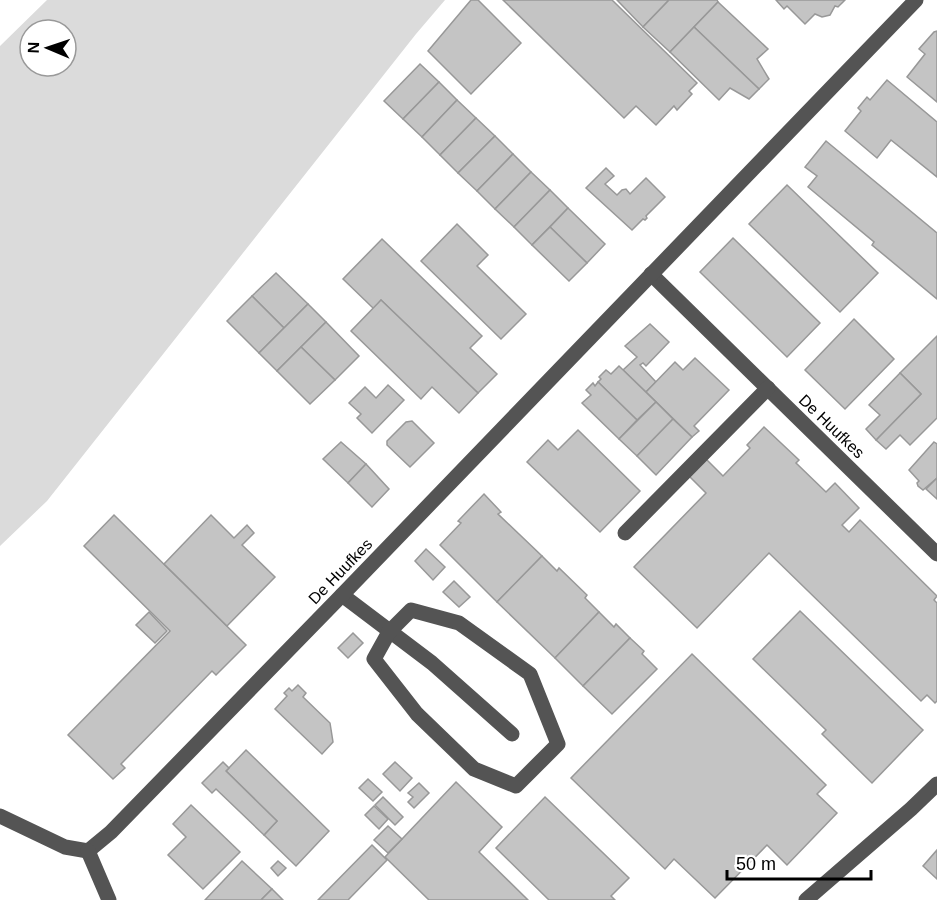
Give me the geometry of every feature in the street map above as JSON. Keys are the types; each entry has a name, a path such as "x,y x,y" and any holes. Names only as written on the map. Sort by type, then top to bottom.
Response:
{"street":[{"name":"De Huufkes","path":"88,851 111,832 342,595 916,0"},
{"name":"De Huufkes","path":"651,273 937,554"},
{"path":"626,533 768,388"},
{"path":"342,595 432,663 512,734"},
{"path":"411,610 459,623 530,674 558,744 516,786 474,769 417,714 374,659 389,632 411,610"},
{"path":"806,900 937,784"},
{"path":"0,816 65,847 88,851 109,900"}],"shaded area":[{"path":"47,0 445,0 47,501 0,546 0,46 18,28 18,78 78,78 78,18 29,18"}],"building":[{"path":"471,0 478,0 521,43 471,94 428,51"},
{"path":"503,0 612,0 697,83 689,91 692,94 677,110 674,106 656,125 636,106 624,118"},
{"path":"617,0 669,0 643,27"},
{"path":"669,0 717,0 718,2 670,52 643,27"},
{"path":"776,0 845,0 838,7 835,6 830,15 822,17 815,14 805,24 787,6 784,9"},
{"path":"718,2 768,49 757,59 769,79 759,89 694,27"},
{"path":"694,27 759,89 749,99 730,88 719,100 670,52"},
{"path":"937,31 937,102 907,77 925,54 919,49"},
{"path":"420,64 439,82 403,119 384,101"},
{"path":"887,80 937,122 937,177 891,140 877,158 845,131 861,111 858,108 867,97 870,100"},
{"path":"439,82 457,100 422,137 403,119"},
{"path":"457,100 476,118 440,155 422,137"},
{"path":"476,118 495,136 458,173 440,155"},
{"path":"495,136 513,154 477,191 458,173"},
{"path":"826,141 937,233 937,299 872,245 874,242 808,187 817,176 805,167"},
{"path":"513,154 531,172 495,209 477,191"},
{"path":"606,168 614,176 605,184 617,195 626,189 630,194 646,178 665,197 646,216 645,220 643,219 632,230 586,188"},
{"path":"531,172 550,190 514,227 495,209"},
{"path":"787,185 878,273 840,312 749,224"},
{"path":"550,190 568,208 532,245 514,227"},
{"path":"568,208 605,244 587,263 550,227"},
{"path":"457,224 488,255 477,266 526,314 501,339 421,261"},
{"path":"550,227 587,263 569,281 532,245"},
{"path":"733,238 820,323 787,357 700,272"},
{"path":"382,239 482,336 470,348 497,374 478,393 381,300 374,309 343,279"},
{"path":"276,273 308,304 284,328 252,296"},
{"path":"252,296 284,328 259,353 227,321"},
{"path":"381,300 478,393 459,413 432,387 421,399 351,331"},
{"path":"308,304 326,322 277,371 259,353"},
{"path":"854,319 894,359 845,409 805,370"},
{"path":"326,322 359,356 335,380 301,347"},
{"path":"650,324 669,342 646,366 643,363 640,365 656,382 646,392 623,370 637,357 625,346"},
{"path":"937,336 937,418 910,445 900,435 886,449 876,440 921,394 900,373"},
{"path":"301,347 335,380 310,404 277,371"},
{"path":"695,358 729,390 694,426 699,431 692,437 646,392 675,362 683,370"},
{"path":"619,366 656,402 637,420 598,382 601,379 599,377 606,370 611,374"},
{"path":"900,373 921,394 876,440 866,429 880,415 869,405"},
{"path":"598,382 637,420 619,439 582,403 591,395 586,390 593,383 595,386"},
{"path":"388,385 404,400 372,433 357,418 361,414 349,403 365,387 376,398"},
{"path":"656,402 673,419 637,456 619,439"},
{"path":"673,419 692,437 656,475 637,456"},
{"path":"412,421 434,443 410,467 387,445 387,441 406,422"},
{"path":"764,427 799,460 796,463 826,492 835,483 859,508 842,525 849,532 860,520 937,596 934,600 937,603 937,701 935,703 927,695 921,701 769,553 697,628 634,567 706,493 688,475 705,458 723,476 750,448 747,445"},
{"path":"578,430 640,491 600,532 527,462 548,440 558,450"},
{"path":"341,442 366,464 348,483 323,459"},
{"path":"934,442 937,444 937,478 923,490 918,486 919,481 909,470"},
{"path":"366,464 389,489 372,507 348,483"},
{"path":"937,478 937,499 926,489"},
{"path":"484,494 501,512 498,514 542,556 497,602 440,545 461,523 458,521"},
{"path":"114,515 246,645 216,675 212,671 121,764 125,768 113,779 68,735 170,631 84,546"},
{"path":"211,515 234,538 247,525 254,533 242,545 275,577 227,626 164,564"},
{"path":"426,549 445,567 433,580 415,561"},
{"path":"542,556 557,571 559,568 587,595 585,598 599,612 555,658 497,602"},
{"path":"454,581 470,597 459,607 443,592"},
{"path":"800,611 923,730 872,783 822,734 826,730 753,659"},
{"path":"149,612 167,631 155,643 136,625"},
{"path":"599,612 614,627 616,624 630,638 583,686 555,658"},
{"path":"353,633 363,643 348,658 338,648"},
{"path":"630,638 644,651 642,654 657,669 612,714 583,686"},
{"path":"692,654 826,785 817,794 837,813 787,865 767,845 715,898 674,859 665,869 571,778"},
{"path":"298,685 306,693 303,697 330,723 333,742 322,754 275,709 287,696 284,693 289,688 292,691"},
{"path":"246,750 329,831 296,866 264,835 277,821 226,771"},
{"path":"223,762 229,768 226,771 277,821 264,835 216,789 212,793 202,783"},
{"path":"395,762 412,778 400,791 383,774"},
{"path":"368,779 382,792 373,801 359,788"},
{"path":"456,782 502,827 479,852 528,900 429,900 385,857"},
{"path":"419,783 429,793 414,808 408,802 413,797 408,793"},
{"path":"383,797 403,817 395,825 375,805"},
{"path":"545,797 629,878 611,896 615,900 549,900 496,848"},
{"path":"191,805 240,852 203,889 168,855 186,837 173,824"},
{"path":"374,806 388,819 379,829 365,815"},
{"path":"388,826 402,839 388,853 374,840"},
{"path":"372,845 387,860 348,900 318,900"},
{"path":"937,850 937,879 923,866"},
{"path":"242,861 272,889 261,900 205,900"},
{"path":"278,861 286,868 278,876 271,868"},
{"path":"272,889 283,900 261,900"}]}
